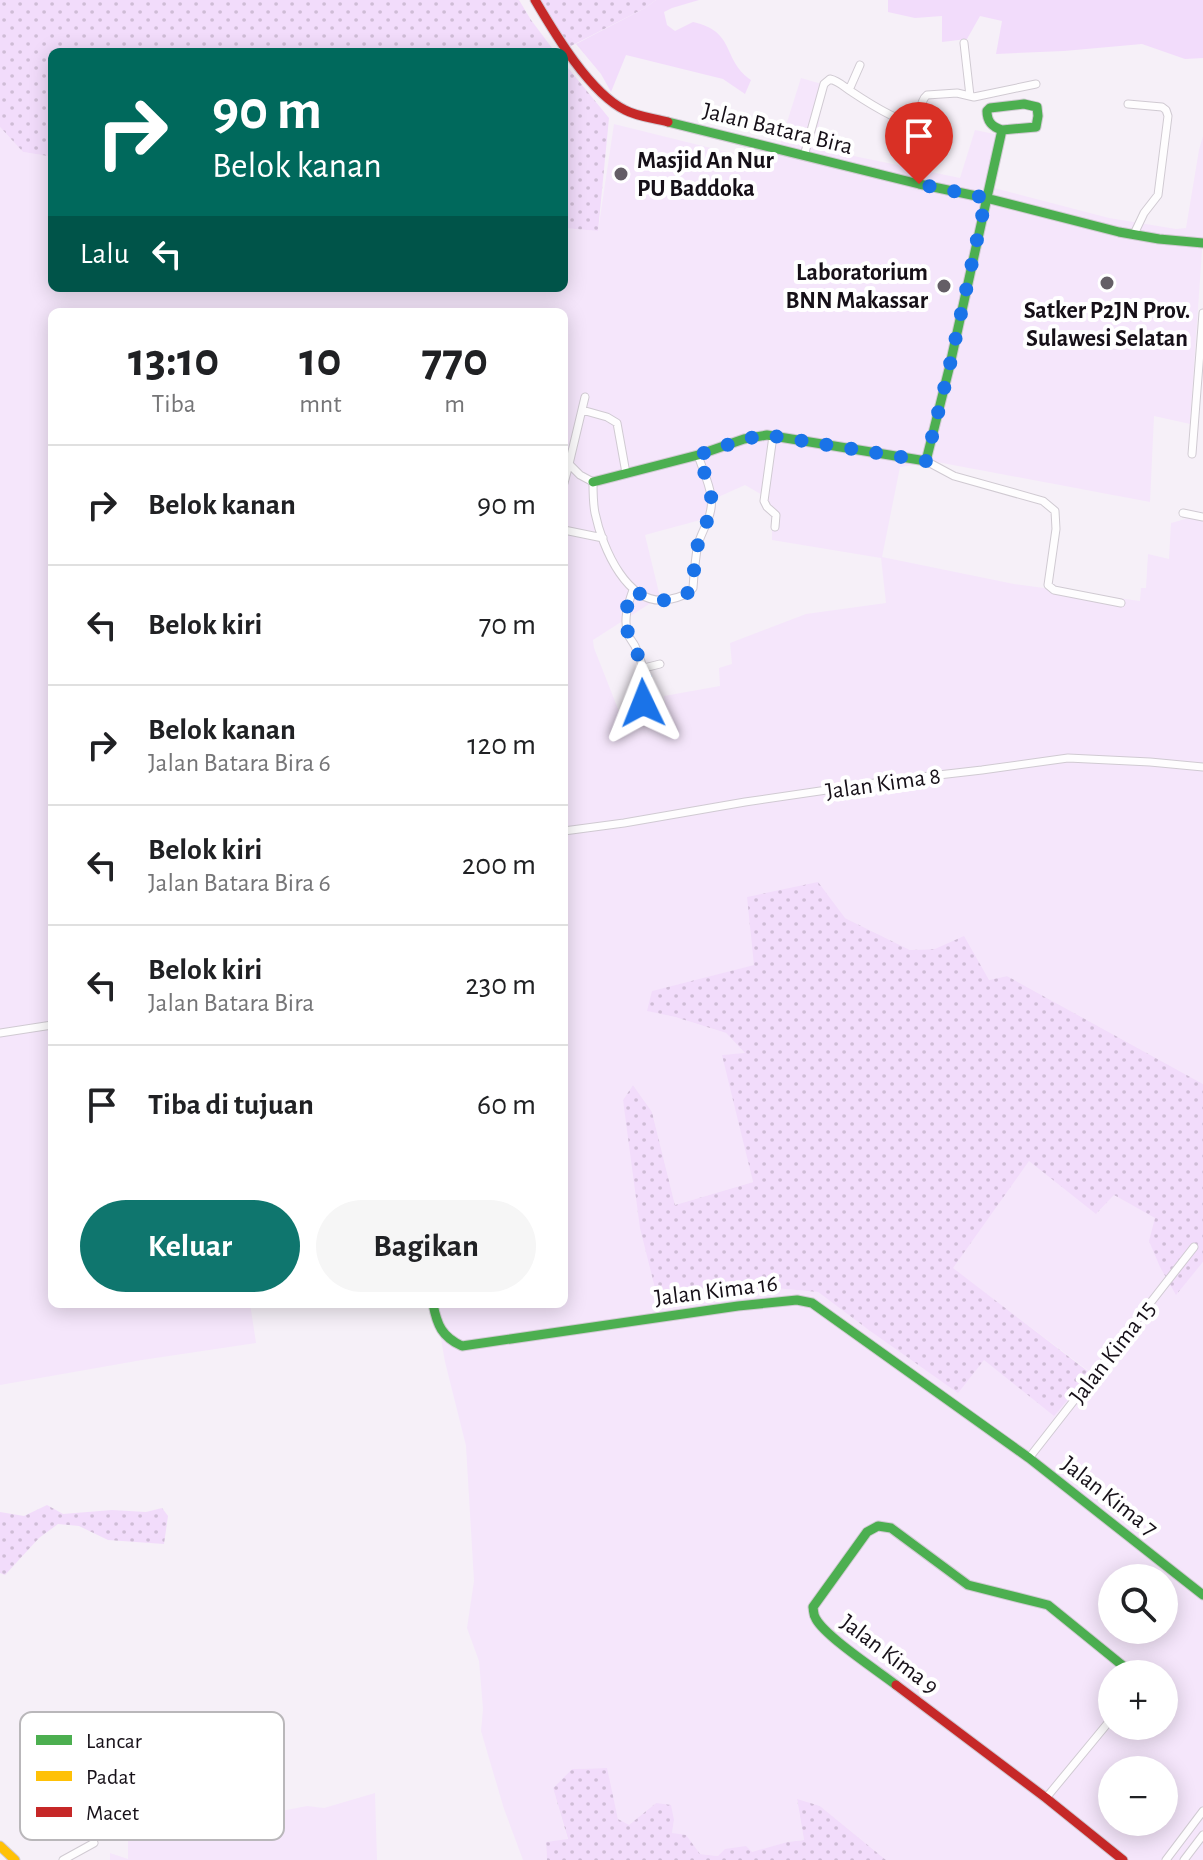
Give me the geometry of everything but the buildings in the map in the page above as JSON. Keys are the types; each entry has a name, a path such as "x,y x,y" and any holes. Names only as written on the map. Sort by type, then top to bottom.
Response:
{"street":[{"name":"Jalan Batara Bira","path":"535,0 588,77 620,109 1134,234 1203,243"},
{"path":"964,43 970,96"},
{"path":"849,90 860,65"},
{"path":"804,156 825,82 832,79 905,123 916,124 925,96 937,93 970,96 1036,84"},
{"path":"1024,104 1037,107 1036,127 1002,130 990,124 989,109 1024,104"},
{"path":"1128,104 1162,107 1168,116 1158,195 1144,213 1134,234"},
{"path":"926,461 1002,130"},
{"path":"1203,313 1200,386 1192,453 1203,452"},
{"path":"568,468 585,397"},
{"path":"582,410 611,418 617,423 626,473"},
{"path":"569,464 593,482 767,435 926,461 954,476 1043,501 1055,511 1052,569 1048,585 1054,590 1121,603"},
{"path":"773,436 764,501 776,515 775,527"},
{"path":"593,482 595,511 603,538 621,576 644,597 665,601 686,595 693,588 696,554 711,504 698,455"},
{"path":"1183,513 1203,517"},
{"path":"568,531 603,538"},
{"path":"633,590 626,612 628,634 644,668 646,694 643,703"},
{"path":"644,668 660,664"},
{"name":"Jalan Kima 8","path":"568,830 895,780 1068,758 1203,767"},
{"path":"0,1033 48,1026"},
{"name":"Jalan Kima 15","path":"1029,1458 1194,1247"},
{"name":"Jalan Kima 16","path":"434,1308 443,1335 462,1346 738,1306 805,1301 1029,1458"},
{"name":"Jalan Kima 7","path":"1029,1458 1203,1595"},
{"name":"Jalan Kima 9","path":"1116,1660 1048,1605 968,1585 884,1526 867,1532 813,1607 818,1624 1123,1860"},
{"path":"1046,1798 1098,1735"},
{"path":"1166,1860 1203,1811"},
{"path":"1184,1860 1203,1835"},
{"path":"63,1860 94,1843"},
{"path":"0,1846 15,1860"}],"shaded area":[{"path":"0,0 519,0 552,48 48,48 48,156 23,152 0,127"},
{"path":"540,0 656,0 567,48"},
{"path":"656,0 699,0 664,12 667,25 675,31 693,22 716,32 735,63 751,80 745,94 723,79 626,55 611,92 601,74 576,44"},
{"path":"888,0 1203,0 1203,58 1185,59 1142,44 996,54 1002,21 980,16 967,39 942,42 942,16 915,18 888,12"},
{"path":"568,68 609,118 598,231 568,228"},
{"path":"801,78 825,85 815,148 960,178 975,130 1004,136 994,188 1109,218 1176,229 1186,228 1203,136 1203,236 1190,424 1154,416 1150,502 937,462 900,467 882,557 1014,584 1140,601 1141,588 1146,588 1148,554 1169,559 1171,523 1203,517 1203,1084 1007,976 989,980 935,949 910,950 845,918 755,965 653,991 648,1011 726,1033 746,1054 723,1055 753,1182 675,1205 652,1112 633,1085 623,1100 658,1299 774,1288 818,1292 866,1328 983,1360 1090,1372 952,1268 1029,1160 1097,1213 1114,1195 1156,1218 1176,1294 1203,1262 1203,1860 886,1860 820,1806 797,1800 804,1840 751,1853 700,1854 672,1833 674,1820 656,1803 628,1826 618,1819 606,1768 572,1769 553,1788 568,1840 546,1842 547,1860 523,1860 481,1731 483,1709 479,1661 467,1628 474,1581 466,1446 445,1362 436,1308 568,1308 568,308 48,308 48,1308 251,1308 256,1343 0,1385 0,127 23,152 48,156 48,292 568,292 568,228 598,231 614,124 743,156 775,160","holes":["745,485 764,496 765,512 772,513 772,540 881,558 886,603 806,614 730,643 732,664 719,668 720,686 664,696 665,703 650,704 620,714 593,640 660,597 645,535 715,516 716,498"]},
{"path":"818,882 845,918 910,950 935,949 964,936 989,980 1007,976 1203,1084 1203,1262 1176,1295 1149,1241 1155,1218 1114,1195 1096,1214 1029,1161 953,1268 1090,1373 1054,1416 984,1360 958,1393 818,1292 774,1288 658,1300 640,1228 623,1100 633,1085 652,1112 675,1205 753,1182 722,1055 745,1053 726,1033 647,1011 652,991 754,965 747,897"},
{"path":"47,1505 63,1514 112,1510 146,1512 162,1508 168,1516 164,1544 108,1540 79,1526 58,1524 39,1538 5,1575 0,1573 0,1512 24,1516"},
{"path":"607,1768 618,1819 629,1825 656,1803 671,1805 674,1820 672,1833 686,1835 700,1854 718,1856 725,1849 746,1846 752,1852 804,1840 797,1799 820,1806 886,1860 547,1860 546,1842 568,1839 553,1788 572,1769"},
{"path":"375,1793 377,1860 110,1860 110,1853 128,1859 128,1840 284,1840 284,1810 307,1806 324,1808"}],"traffic: fast":[{"path":"593,482 767,435 926,461 1002,130 991,124 987,111 1024,104 1037,107 1036,127 1002,130"},
{"path":"668,122 1119,232 1203,243"},
{"path":"434,1308 442,1330 462,1346 738,1306 797,1300 812,1303 1029,1458 1203,1595"},
{"path":"896,1685 830,1635 816,1619 813,1607 867,1532 878,1526 891,1528 968,1585 1048,1605 1116,1660"}],"traffic: slow":[{"path":"0,1846 15,1860"}],"traffic: jam":[{"path":"535,0 565,48"},
{"path":"568,52 586,77 612,102 641,116 668,122"},
{"path":"896,1685 1123,1860"}],"place":[{"name":"Masjid An Nur PU Baddoka","path":"621,174"},
{"name":"Satker P2JN Prov. Sulawesi Selatan","path":"1107,283"},
{"name":"Laboratorium BNN Makassar","path":"944,286"}],"route":[{"path":"643,703 646,699 644,668 628,634 627,607 633,590 655,601 665,601 686,595 693,588 696,554 711,504 698,455 744,439 767,435 926,461 986,198 919,184"}]}
